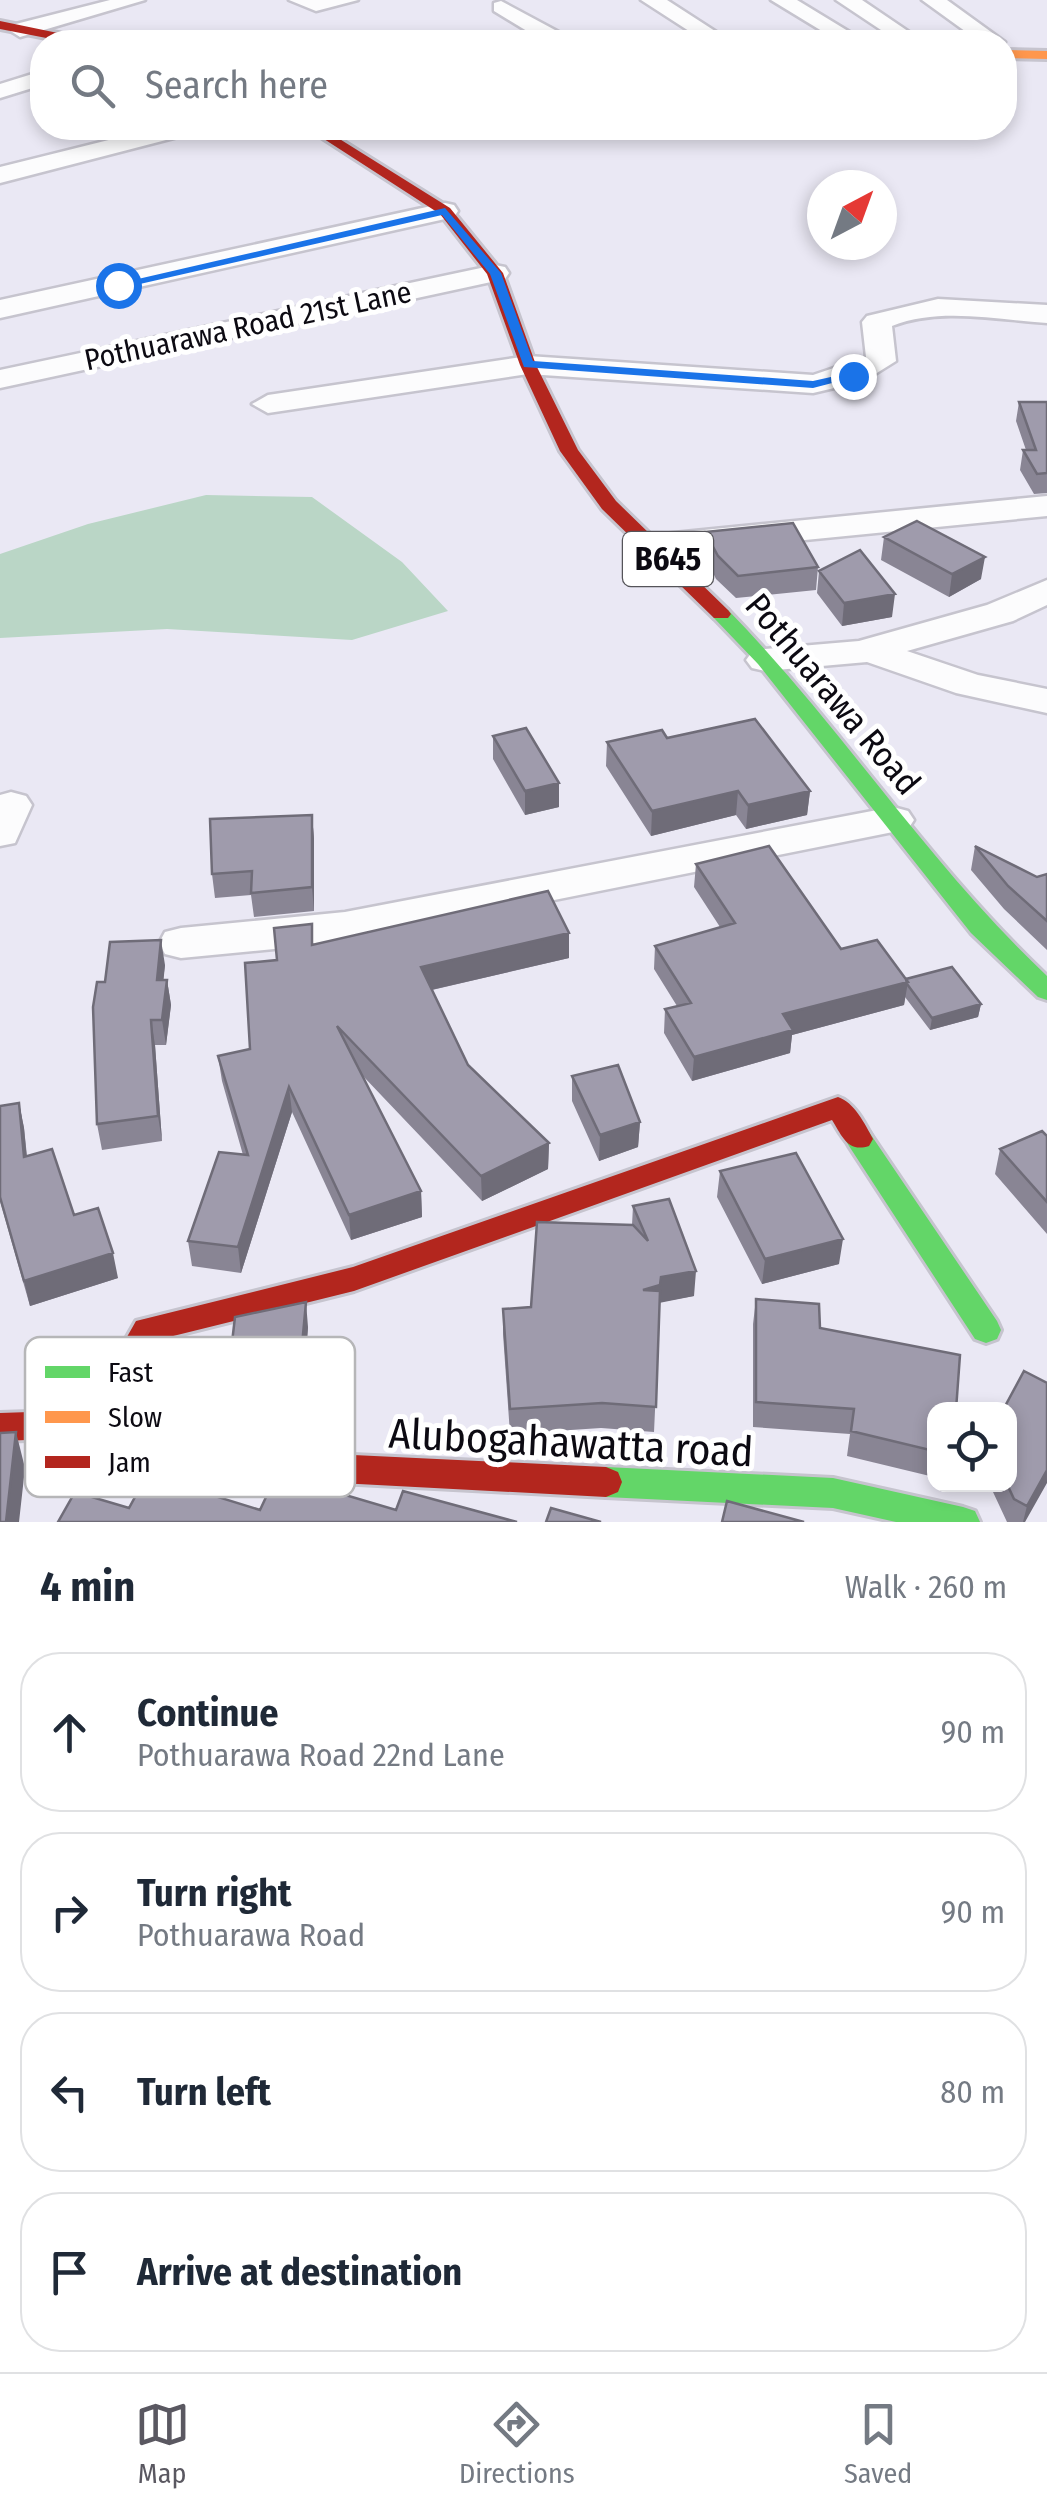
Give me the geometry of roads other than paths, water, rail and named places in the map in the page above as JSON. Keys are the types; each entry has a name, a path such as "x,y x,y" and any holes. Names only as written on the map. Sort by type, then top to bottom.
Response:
{"main road":[{"path":"1017,52 1047,55"},
{"name":"Pothuarawa Road","path":"333,140 445,211 495,273 528,364 569,451 609,505 654,545 765,660 980,927 1047,991"},
{"path":"143,1337 147,1330 354,1279 838,1107 986,1330"},
{"name":"Alubogahawatta road","path":"0,1427 25,1426"},
{"name":"Alubogahawatta road","path":"355,1469 833,1493 963,1522"}],"street":[{"path":"10,28 134,0"},
{"path":"300,0 316,4 347,0"},
{"path":"652,0 701,30"},
{"path":"782,0 834,30"},
{"path":"847,0 894,30"},
{"path":"933,0 976,30"},
{"path":"501,7 540,30"},
{"path":"0,91 30,82"},
{"path":"0,174 136,140"},
{"path":"0,309 445,211"},
{"name":"Pothuarawa Road 21st Lane","path":"0,379 495,273"},
{"path":"268,404 528,364 813,384 853,376 880,361 876,322 897,312 1047,314"},
{"path":"654,545 1047,506"},
{"path":"765,660 868,650 1000,614 1047,591"},
{"path":"868,650 969,685 1047,701"},
{"path":"181,943 346,927 893,820"}]}
